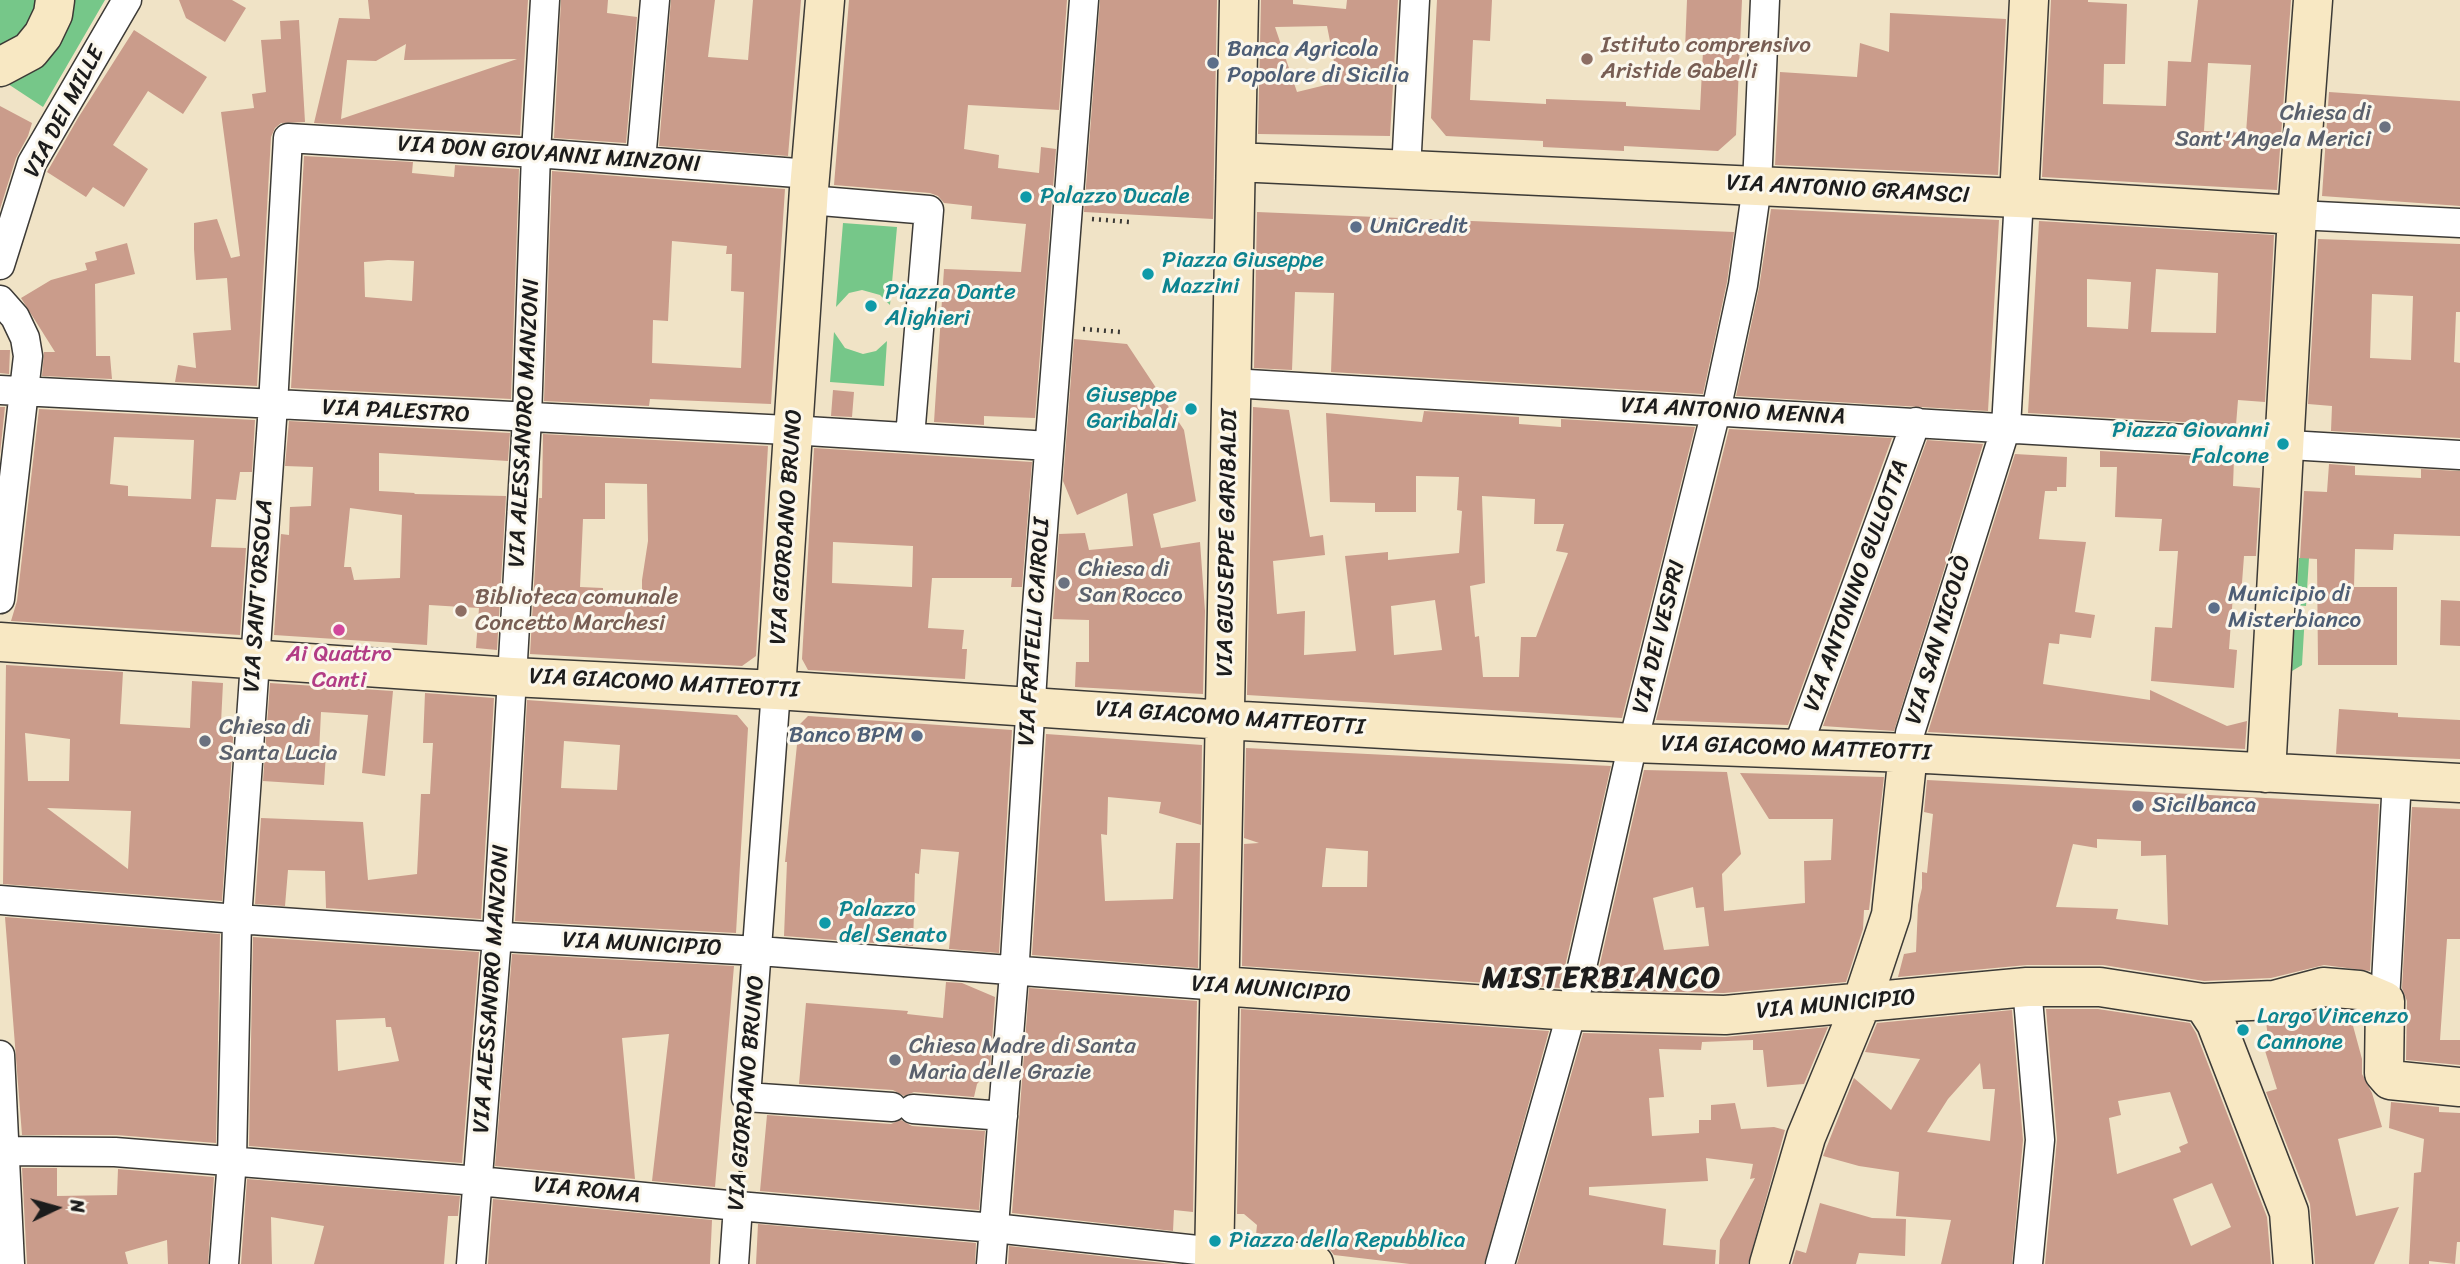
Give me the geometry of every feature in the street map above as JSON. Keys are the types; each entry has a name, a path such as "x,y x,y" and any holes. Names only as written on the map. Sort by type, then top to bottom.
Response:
{"main road":[{"path":"0,66 30,51 43,35 53,15 55,0"},
{"name":"VIA GIORDANO BRUNO","path":"776,690 809,187 825,0"},
{"name":"VIA GIUSEPPE GARIBALDI","path":"1215,1258 1239,0"},
{"name":"VIA SAN NICOLÒ","path":"2019,198 2029,0"},
{"path":"2266,773 2297,215 2313,0"},
{"name":"VIA ANTONIO GRAMSCI","path":"1236,162 2019,198 2297,215"},
{"name":"VIA GIACOMO MATTEOTTI","path":"0,642 255,657 512,677 776,690 1225,720 1633,743 1908,753 2460,783"},
{"name":"VIA SAN NICOLÒ","path":"1769,1264 1806,1137 1862,1002 1891,915 1908,753"},
{"name":"VIA MUNICIPIO","path":"1220,986 1572,1011 1725,1015 2028,987 2100,987 2203,1003 2274,1000 2323,987 2359,990 2385,1001"},
{"path":"2385,1001 2384,1073 2389,1080 2460,1087"},
{"path":"2203,1003 2216,1023 2289,1212 2293,1264"},
{"path":"1215,1258 1255,1257 1314,1264"}],"street":[{"name":"VIA ALESSANDRO MANZONI","path":"471,1264 497,937 527,418 536,153 545,0"},
{"path":"640,161 655,0"},
{"name":"VIA FRATELLI CAIROLI","path":"991,1264 1014,970 1029,706 1084,0"},
{"path":"1406,170 1415,0"},
{"name":"VIA DEI VESPRI","path":"1500,1264 1572,1011 1633,743 1716,411 1743,285 1757,186 1765,0"},
{"name":"VIA DEI MILLE","path":"0,265 32,163 126,1"},
{"name":"VIA DON GIOVANNI MINZONI","path":"288,138 640,161 809,187 929,211 921,438"},
{"name":"VIA SANT'ORSOLA","path":"224,1264 232,1160 237,919 273,405 288,138"},
{"name":"VIA SAN NICOLÒ","path":"1908,753 1910,733 2006,427 2019,198"},
{"name":"VIA ANTONIO GRAMSCI","path":"2297,215 2460,223"},
{"path":"0,300 15,317 25,338 28,356 12,391 0,598"},
{"name":"VIA ANTONIO MENNA","path":"1231,383 2460,455"},
{"name":"VIA PALESTRO","path":"12,391 921,438"},
{"name":"VIA ANTONINO GULLOTTA","path":"1797,749 1916,422"},
{"path":"921,438 1049,446"},
{"name":"VIA GIORDANO BRUNO","path":"747,1097 776,690"},
{"path":"2385,1001 2397,779"},
{"name":"VIA MUNICIPIO","path":"0,900 497,937 759,951 1220,986"},
{"path":"2028,987 2040,1140 2028,1264"},
{"path":"0,1055 2,1151 10,1264"},
{"path":"747,1097 1003,1116"},
{"name":"VIA ROMA","path":"2,1151 115,1152 478,1181 994,1228 1173,1247 1215,1258"},
{"name":"VIA GIORDANO BRUNO","path":"734,1264 738,1206"}],"path":[{"path":"1067,216 1130,222"},
{"path":"1058,327 1121,332"},
{"name":"VIA GIORDANO BRUNO","path":"738,1206 747,1097"}],"green space":[{"path":"0,0 36,0 34,16 0,57"},
{"path":"66,0 105,0 43,107 5,82"},
{"path":"843,223 897,227 890,305 880,295 862,290 849,293 836,307"},
{"path":"834,332 845,348 863,354 876,351 887,341 884,386 830,382"},
{"path":"2299,558 2309,558 2306,606 2296,605"},
{"path":"2294,613 2305,614 2302,665 2292,671"}],"building":[{"path":"179,0 232,0 246,8 225,42 186,18"},
{"path":"368,0 528,0 520,135 314,123 339,18 370,19","holes":["406,44 404,60 517,59 341,119 347,60 376,61"]},
{"path":"561,0 608,0 607,13 637,17 626,143 554,138"},
{"path":"671,0 715,0 708,57 748,60 753,0 801,0 788,156 659,146"},
{"path":"849,0 1067,0 1059,110 968,105 964,149 999,155 998,168 1039,173 1041,147 1056,149 1035,418 984,416 984,425 934,422 944,269 1021,272 1026,224 971,219 972,206 944,203 938,196 930,193 834,185"},
{"path":"1100,0 1217,0 1213,219 1084,212"},
{"path":"1261,0 1293,0 1293,4 1346,9 1347,0 1398,0 1390,136 1258,134","holes":["1327,26 1338,82 1297,92 1275,27"]},
{"path":"1437,0 1492,0 1490,41 1473,40 1470,100 1546,104 1546,99 1626,102 1626,106 1700,110 1703,51 1685,50 1687,0 1742,0 1736,135 1718,151 1624,146 1624,151 1543,147 1543,141 1446,136 1431,118"},
{"path":"2051,0 2127,4 2125,64 2104,64 2103,104 2166,106 2168,61 2191,62 2198,0 2291,0 2277,190 2042,177","holes":["2208,63 2251,65 2246,133 2204,131"]},
{"path":"1890,13 2006,19 1998,175 1775,165 1780,72 1857,77 1860,43 1889,52"},
{"path":"299,20 305,122 281,123 271,137 257,386 175,382 178,365 196,368 193,333 231,330 227,278 196,280 194,249 194,223 217,219 231,258 240,256 221,112 254,108 252,94 266,92 261,40 281,39 280,21"},
{"path":"134,30 207,77 183,114 148,91 113,145 148,169 124,207 93,187 86,197 47,172"},
{"path":"2329,92 2460,101 2460,206 2322,196"},
{"path":"0,106 32,123 16,158 0,209"},
{"path":"304,156 413,162 412,173 454,177 455,165 519,169 511,399 291,388","holes":["414,261 412,301 365,297 364,262"]},
{"path":"552,171 785,189 771,404 650,399 649,406 544,401","holes":["672,241 727,246 726,254 732,254 731,291 744,292 741,368 652,363 653,320 668,321"]},
{"path":"1771,209 1999,220 1988,411 1736,396 1759,288"},
{"path":"1257,212 1734,232 1727,282 1703,394 1331,372 1334,293 1295,292 1292,370 1254,368"},
{"path":"2039,221 2274,235 2265,402 2238,400 2236,425 2028,413","holes":["2156,269 2218,273 2216,333 2151,332","2087,279 2131,282 2128,329 2087,327"]},
{"path":"2318,239 2460,244 2460,312 2456,312 2454,362 2460,363 2460,438 2331,431 2332,406 2308,404","holes":["2372,294 2413,296 2411,360 2370,358"]},
{"path":"127,243 135,274 95,284 96,356 110,356 112,379 42,376 44,352 55,352 21,298 51,280 87,270 85,263 97,260 95,252"},
{"path":"1074,339 1127,344 1184,430 1196,501 1153,514 1161,548 1200,542 1205,611 1203,694 1075,687 1076,662 1089,662 1089,620 1053,619 1059,534 1085,533 1089,550 1133,546 1127,493 1077,515 1063,481"},
{"path":"0,350 10,350 9,374 0,373"},
{"path":"833,390 854,392 852,417 831,416"},
{"path":"0,407 5,407 0,454"},
{"path":"1253,407 1289,410 1310,537 1323,535 1325,555 1273,561 1277,614 1305,611 1304,655 1356,651 1345,556 1388,552 1388,560 1459,553 1462,511 1457,510 1459,477 1416,476 1416,512 1375,512 1375,503 1330,502 1326,413 1422,422 1424,411 1519,417 1519,424 1561,427 1561,419 1695,427 1622,718 1247,695","holes":["1482,496 1535,499 1534,524 1564,524 1556,551 1568,553 1536,637 1521,637 1519,677 1483,677 1479,636 1475,637 1470,586 1485,583","1435,600 1442,650 1394,655 1391,606"]},
{"path":"39,409 255,420 252,472 240,472 236,500 216,499 211,547 246,548 240,635 11,621 17,601","holes":["114,437 194,440 191,499 128,496 128,486 110,484"]},
{"path":"289,421 510,433 508,461 379,453 379,491 506,496 497,650 476,648 479,608 429,605 427,645 274,635 281,534 289,535 290,507 311,506 313,467 285,466","holes":["350,508 402,515 400,578 354,580 351,567 344,567"]},
{"path":"1729,429 1892,438 1788,725 1656,720"},
{"path":"543,434 768,446 756,656 742,666 530,654 539,498 542,498","holes":["605,483 647,484 648,541 642,599 603,597 603,588 580,587 583,519 605,519"]},
{"path":"1927,440 1983,444 1894,731 1823,726"},
{"path":"814,448 1032,462 1022,587 1011,587 1012,578 932,578 928,628 964,630 962,649 967,649 965,679 808,670 802,659","holes":["833,542 913,546 912,587 832,583"]},
{"path":"2100,451 2234,458 2233,486 2260,488 2256,556 2244,556 2241,596 2233,595 2229,649 2237,650 2234,688 2151,681 2155,627 2172,628 2178,551 2159,551 2162,519 2115,517 2117,467 2100,467"},
{"path":"2015,454 2067,457 2066,487 2057,487 2057,491 2045,491 2039,539 2086,542 2075,612 2095,615 2091,638 2060,634 2059,644 2049,643 2043,684 2150,700 2150,690 2227,726 2247,721 2245,749 1928,732"},
{"path":"2329,464 2355,466 2355,475 2421,478 2421,469 2460,471 2460,536 2394,534 2393,550 2355,549 2354,587 2397,587 2397,665 2318,665 2317,559 2300,558 2304,491 2327,492"},
{"path":"2441,600 2460,601 2460,646 2440,645"},
{"path":"6,665 123,672 120,724 190,728 192,681 223,683 221,723 234,724 222,901 3,884","holes":["25,733 70,739 69,781 28,781","47,808 131,811 128,869"]},
{"path":"270,683 393,691 385,776 362,773 368,715 321,712 319,753 326,753 324,785 263,781"},
{"path":"425,693 494,698 481,919 326,908 325,871 288,870 285,906 255,904 261,818 363,822 368,880 417,874 421,794 430,794 433,743 423,743"},
{"path":"527,700 737,715 748,728 736,933 515,921","holes":["564,741 620,745 617,790 561,788"]},
{"path":"2339,709 2398,713 2398,717 2460,720 2460,759 2336,754"},
{"path":"808,716 1012,730 999,953 949,949 959,852 921,849 919,874 915,873 913,946 784,936 785,862 799,725"},
{"path":"1046,734 1202,745 1201,825 1159,813 1161,802 1108,797 1107,835 1101,834 1105,901 1173,899 1176,843 1200,843 1198,968 1032,955"},
{"path":"1246,748 1611,766 1560,988 1242,966 1244,844 1259,843 1244,838","holes":["1326,848 1368,851 1367,887 1322,887"]},
{"path":"1644,770 1727,772 1741,854 1722,874 1724,911 1805,903 1804,861 1831,860 1833,819 1769,819 1740,773 1884,777 1869,910 1864,910 1863,929 1846,982 1724,993 1594,990","holes":["1693,887 1696,908 1704,907 1709,946 1664,950 1653,898"]},
{"path":"1927,780 2379,804 2370,971 2324,965 2271,978 2204,981 2103,965 2027,965 1898,977 1904,954 1916,952 1922,872 1927,873 1933,814 1924,812","holes":["2097,839 2141,841 2141,856 2166,855 2168,925 2116,919 2118,909 2056,907 2073,844 2097,848"]},
{"path":"2412,807 2460,809 2460,939 2447,939 2440,1040 2460,1040 2460,1065 2406,1060 2407,1001 2402,988"},
{"path":"5,917 220,934 216,1143 116,1135 22,1135"},
{"path":"253,937 479,952 462,1163 249,1146","holes":["385,1018 386,1027 391,1027 399,1061 338,1071 336,1020"]},
{"path":"512,954 734,966 715,1187 652,1181 669,1034 622,1038 635,1179 495,1166"},
{"name":"Chiesa Madre di Santa Maria delle Grazie","path":"946,982 962,983 995,997 990,1070 977,1084 974,1097 914,1092 904,1096 893,1090 799,1084 806,1003 908,1011 907,1014 943,1018"},
{"path":"1029,988 1197,1001 1193,1212 1174,1210 1173,1231 1012,1213"},
{"path":"1241,1009 1549,1031 1484,1264 1410,1264 1334,1255 1327,1246 1317,1242 1256,1235 1257,1225 1244,1214 1237,1214"},
{"path":"2046,1009 2098,1009 2190,1023 2267,1217 2271,1264 2045,1264 2057,1139","holes":["2170,1092 2188,1143 2179,1147 2181,1152 2117,1174 2109,1118 2121,1115 2118,1101","2212,1183 2231,1227 2191,1246 2173,1199"]},
{"path":"2325,1009 2349,1011 2362,1059 2362,1074 2372,1093 2382,1127 2338,1139 2356,1216 2399,1207 2374,1264 2315,1264 2310,1204 2266,1092 2277,1089 2261,1038 2268,1037 2266,1022"},
{"path":"2012,1010 2023,1140 2012,1264 1941,1264 1951,1220 1896,1216 1899,1172 1859,1166 1823,1156 1854,1078 1891,1110 1920,1059 1865,1052 1877,1023","holes":["1980,1063 1983,1089 1995,1089 1990,1141 1927,1132 1948,1099"]},
{"path":"1828,1027 1804,1084 1767,1087 1763,1050 1753,1050 1753,1040 1702,1042 1701,1050 1659,1049 1664,1097 1649,1098 1652,1136 1699,1133 1699,1120 1711,1120 1711,1105 1735,1103 1741,1129 1774,1127 1785,1130 1748,1264 1719,1264 1720,1240 1755,1178 1750,1179 1753,1164 1706,1158 1708,1181 1589,1187 1589,1195 1666,1209 1663,1245 1716,1250 1715,1264 1517,1264 1583,1033 1725,1037"},
{"path":"2391,1102 2439,1107 2439,1112 2460,1113 2460,1242 2457,1242 2455,1264 2429,1261 2429,1264 2409,1264 2414,1173 2421,1172 2424,1139 2389,1128"},
{"path":"767,1115 891,1124 901,1120 912,1126 985,1131 979,1210 760,1191"},
{"path":"22,1168 57,1168 57,1196 117,1195 118,1169 214,1177 208,1264 168,1264 167,1240 125,1252 128,1264 27,1264"},
{"path":"247,1179 460,1196 458,1216 448,1216 444,1264 314,1264 324,1226 271,1217 272,1264 241,1264"},
{"path":"493,1199 712,1220 710,1264 488,1264"},
{"path":"1820,1203 1872,1218 1906,1219 1905,1256 1859,1253 1856,1264 1792,1264 1796,1250 1806,1253"},
{"path":"758,1224 976,1243 975,1264 756,1264"},
{"path":"1009,1246 1172,1264 1008,1264"}],"place":[{"name":"Istituto comprensivo Aristide Gabelli","path":"1587,59"},
{"name":"Banca Agricola Popolare di Sicilia","path":"1213,63"},
{"name":"Chiesa di Sant'Angela Merici","path":"2385,127"},
{"name":"Palazzo Ducale","path":"1026,197"},
{"name":"UniCredit","path":"1356,227"},
{"name":"Piazza Giuseppe Mazzini","path":"1148,274"},
{"name":"Piazza Dante Alighieri","path":"871,306"},
{"name":"Giuseppe Garibaldi","path":"1191,409"},
{"name":"Piazza Giovanni Falcone","path":"2283,444"},
{"name":"Chiesa di San Rocco","path":"1064,583"},
{"name":"Municipio di Misterbianco","path":"2214,608"},
{"name":"Biblioteca comunale Concetto Marchesi","path":"461,611"},
{"name":"Ai Quattro Canti","path":"339,630"},
{"name":"Banco BPM","path":"917,736"},
{"name":"Chiesa di Santa Lucia","path":"205,741"},
{"name":"Sicilbanca","path":"2138,806"},
{"name":"Palazzo del Senato","path":"825,923"},
{"name":"Largo Vincenzo Cannone","path":"2243,1030"},
{"name":"Chiesa Madre di Santa Maria delle Grazie","path":"895,1060"},
{"name":"Piazza della Repubblica","path":"1215,1241"}],"district":[{"name":"MISTERBIANCO","path":"1602,979"}]}
